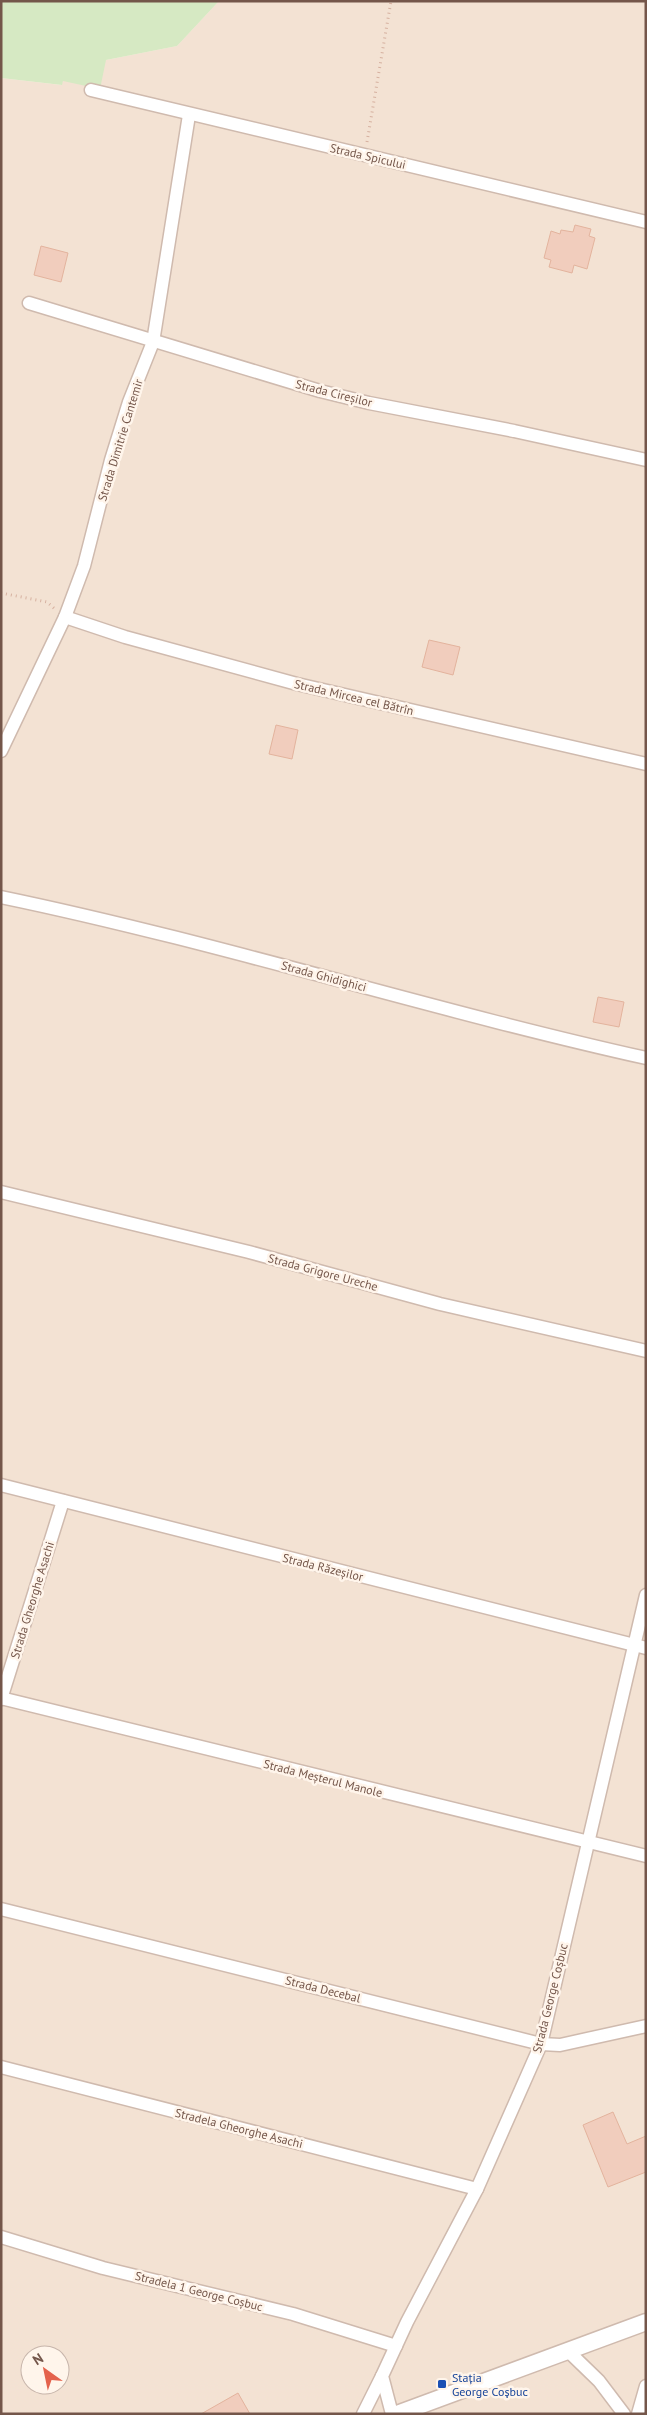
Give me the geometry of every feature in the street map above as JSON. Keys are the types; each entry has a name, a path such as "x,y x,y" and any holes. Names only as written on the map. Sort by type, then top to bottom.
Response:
{"street":[{"name":"Strada Spicului","path":"90,90 646,222"},
{"name":"Strada Dimitrie Cantemir","path":"1,751 65,617 84,566 111,460 130,402 154,342 189,115"},
{"name":"Strada Cireșilor","path":"29,303 154,342 369,403 514,431 646,460"},
{"name":"Strada Mircea cel Bătrîn","path":"65,617 125,637 297,684 646,764"},
{"name":"Strada Ghidighici","path":"1,897 70,911 331,977 544,1035 646,1058"},
{"name":"Strada Grigore Ureche","path":"1,1192 249,1252 440,1304 646,1351"},
{"name":"Strada Răzeșilor","path":"1,1485 646,1648"},
{"name":"Strada Gheorghe Asachi","path":"1,1699 64,1501"},
{"name":"Strada George Coșbuc","path":"363,2414 477,2189 541,2044 646,1595"},
{"name":"Strada Meșterul Manole","path":"1,1699 646,1856"},
{"name":"Strada Decebal","path":"1,1909 541,2044 560,2045 646,2026"},
{"name":"Stradela Gheorghe Asachi","path":"1,2067 477,2189"},
{"name":"Stradela 1 George Coșbuc","path":"1,2237 104,2268 293,2314 396,2346"},
{"path":"396,2414 646,2322"},
{"path":"568,2351 598,2381 624,2414"},
{"path":"382,2376 392,2414"},
{"path":"638,2414 646,2386"},
{"path":"638,2414 646,2391"}],"path":[{"path":"364,155 391,1"},
{"path":"1,593 47,602 65,617"}],"shaded area":[{"path":"219,1 646,1 646,2414 1,2414 1,78 61,85 63,81 106,60 177,46"}],"green space":[{"path":"1,1 219,1 177,46 106,60 100,89 63,81 62,85 1,78"}],"building":[{"path":"575,225 591,229 589,236 595,238 587,269 574,265 572,273 549,267 551,260 544,258 551,231 560,234 561,230 573,232"},
{"path":"41,246 68,253 61,282 34,275"},
{"path":"429,640 460,647 453,675 422,667"},
{"path":"276,725 298,730 292,759 269,754"},
{"path":"598,997 624,1002 619,1027 593,1022"},
{"path":"613,2112 627,2144 646,2136 646,2172 608,2187 583,2125"},
{"path":"238,2393 250,2414 201,2414"}],"place":[{"name":"Stația George Coşbuc","path":"442,2384"}]}
